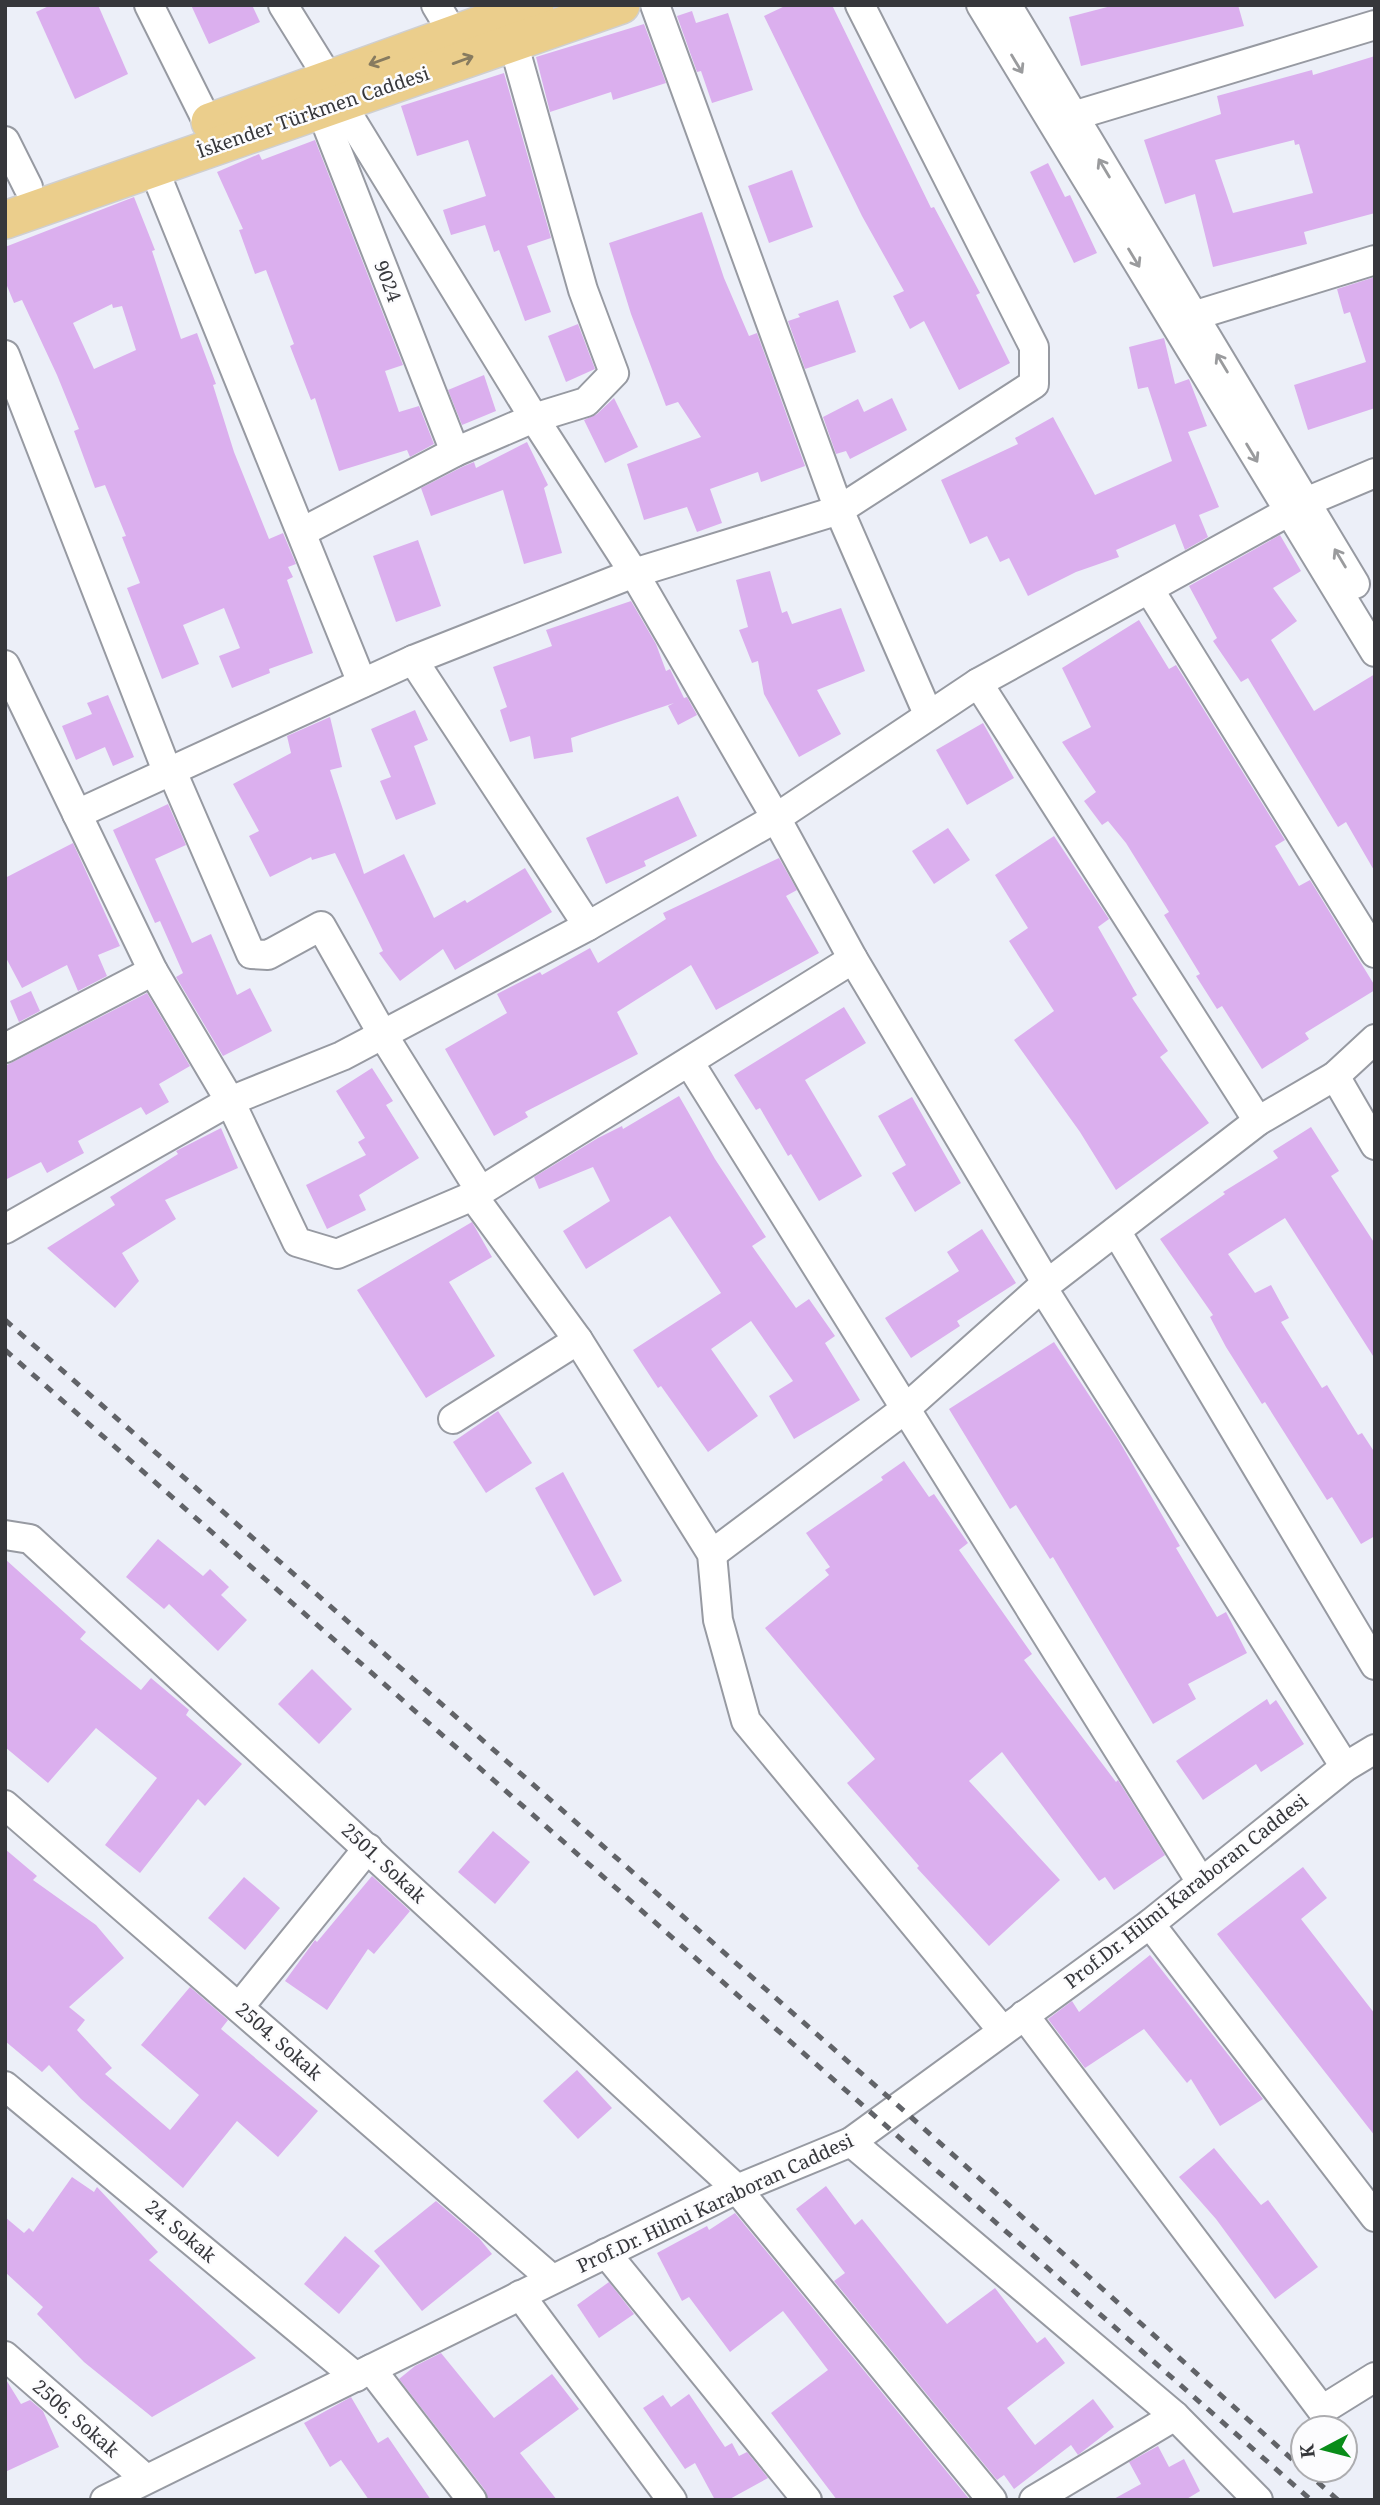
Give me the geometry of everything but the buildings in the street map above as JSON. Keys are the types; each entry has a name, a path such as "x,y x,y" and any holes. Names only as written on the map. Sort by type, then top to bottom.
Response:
{"main road":[{"name":"İskender Türkmen Caddesi","path":"5,220 153,167 330,97 445,20 535,5"},
{"name":"İskender Türkmen Caddesi","path":"17,192 208,123 330,97 513,42 621,5"}],"street":[{"path":"149,5 208,123"},
{"path":"283,5 330,97 634,573 776,818 853,959 1044,1286 1345,1768"},
{"path":"655,5 839,510 928,714"},
{"path":"77,814 413,660 634,573 839,510 1034,384 1034,347 860,5"},
{"path":"1003,6 1073,116 1193,316 1375,652"},
{"path":"1003,6 1298,507 1375,616"},
{"path":"1073,116 1375,25"},
{"path":"302,532 455,452 534,418 586,402 614,373 583,290 513,42"},
{"name":"9024","path":"330,97 455,452"},
{"path":"5,141 17,192"},
{"path":"153,167 362,683"},
{"path":"1193,316 1375,260"},
{"path":"5,355 169,770 251,954 268,955 321,926 477,1194 578,1340 712,1554 718,1620 746,1721 1013,2023 1322,2410 1375,2377"},
{"path":"5,1229 230,1101 342,1056 588,926 776,818 978,683 1298,507 1375,472"},
{"path":"1149,589 1375,953"},
{"path":"413,660 588,926"},
{"path":"5,665 153,971 230,1101 297,1242 337,1254 477,1194 853,959"},
{"path":"978,683 1258,1121"},
{"path":"5,1048 153,971"},
{"path":"712,1554 904,1410 1044,1286 1258,1121 1335,1076 1375,1039"},
{"path":"689,1062 904,1410 1201,1881"},
{"path":"1335,1076 1375,1145"},
{"path":"1116,1231 1375,1665"},
{"path":"453,1419 578,1340"},
{"name":"2501. Sokak","path":"17,1537 369,1848 737,2189 992,2500"},
{"name":"Prof.Dr. Hilmi Karaboran Caddesi","path":"105,2500 737,2189 851,2142 1150,1924 1345,1768 1373,1755"},
{"name":"2504. Sokak","path":"7,1810 240,2006 552,2279"},
{"path":"240,2006 369,1848"},
{"path":"1150,1924 1375,2217"},
{"name":"24. Sokak","path":"5,2086 363,2373 472,2500"},
{"path":"851,2142 1175,2416 1258,2500"},
{"path":"606,2253 807,2500"},
{"path":"520,2295 672,2500"},
{"name":"2506. Sokak","path":"5,2356 146,2479"},
{"path":"1034,2500 1175,2416"}],"railway":[{"path":"5,1320 911,2117 1289,2456"},
{"path":"5,1350 1311,2500"},
{"path":"1320,2484 1338,2500"}]}
